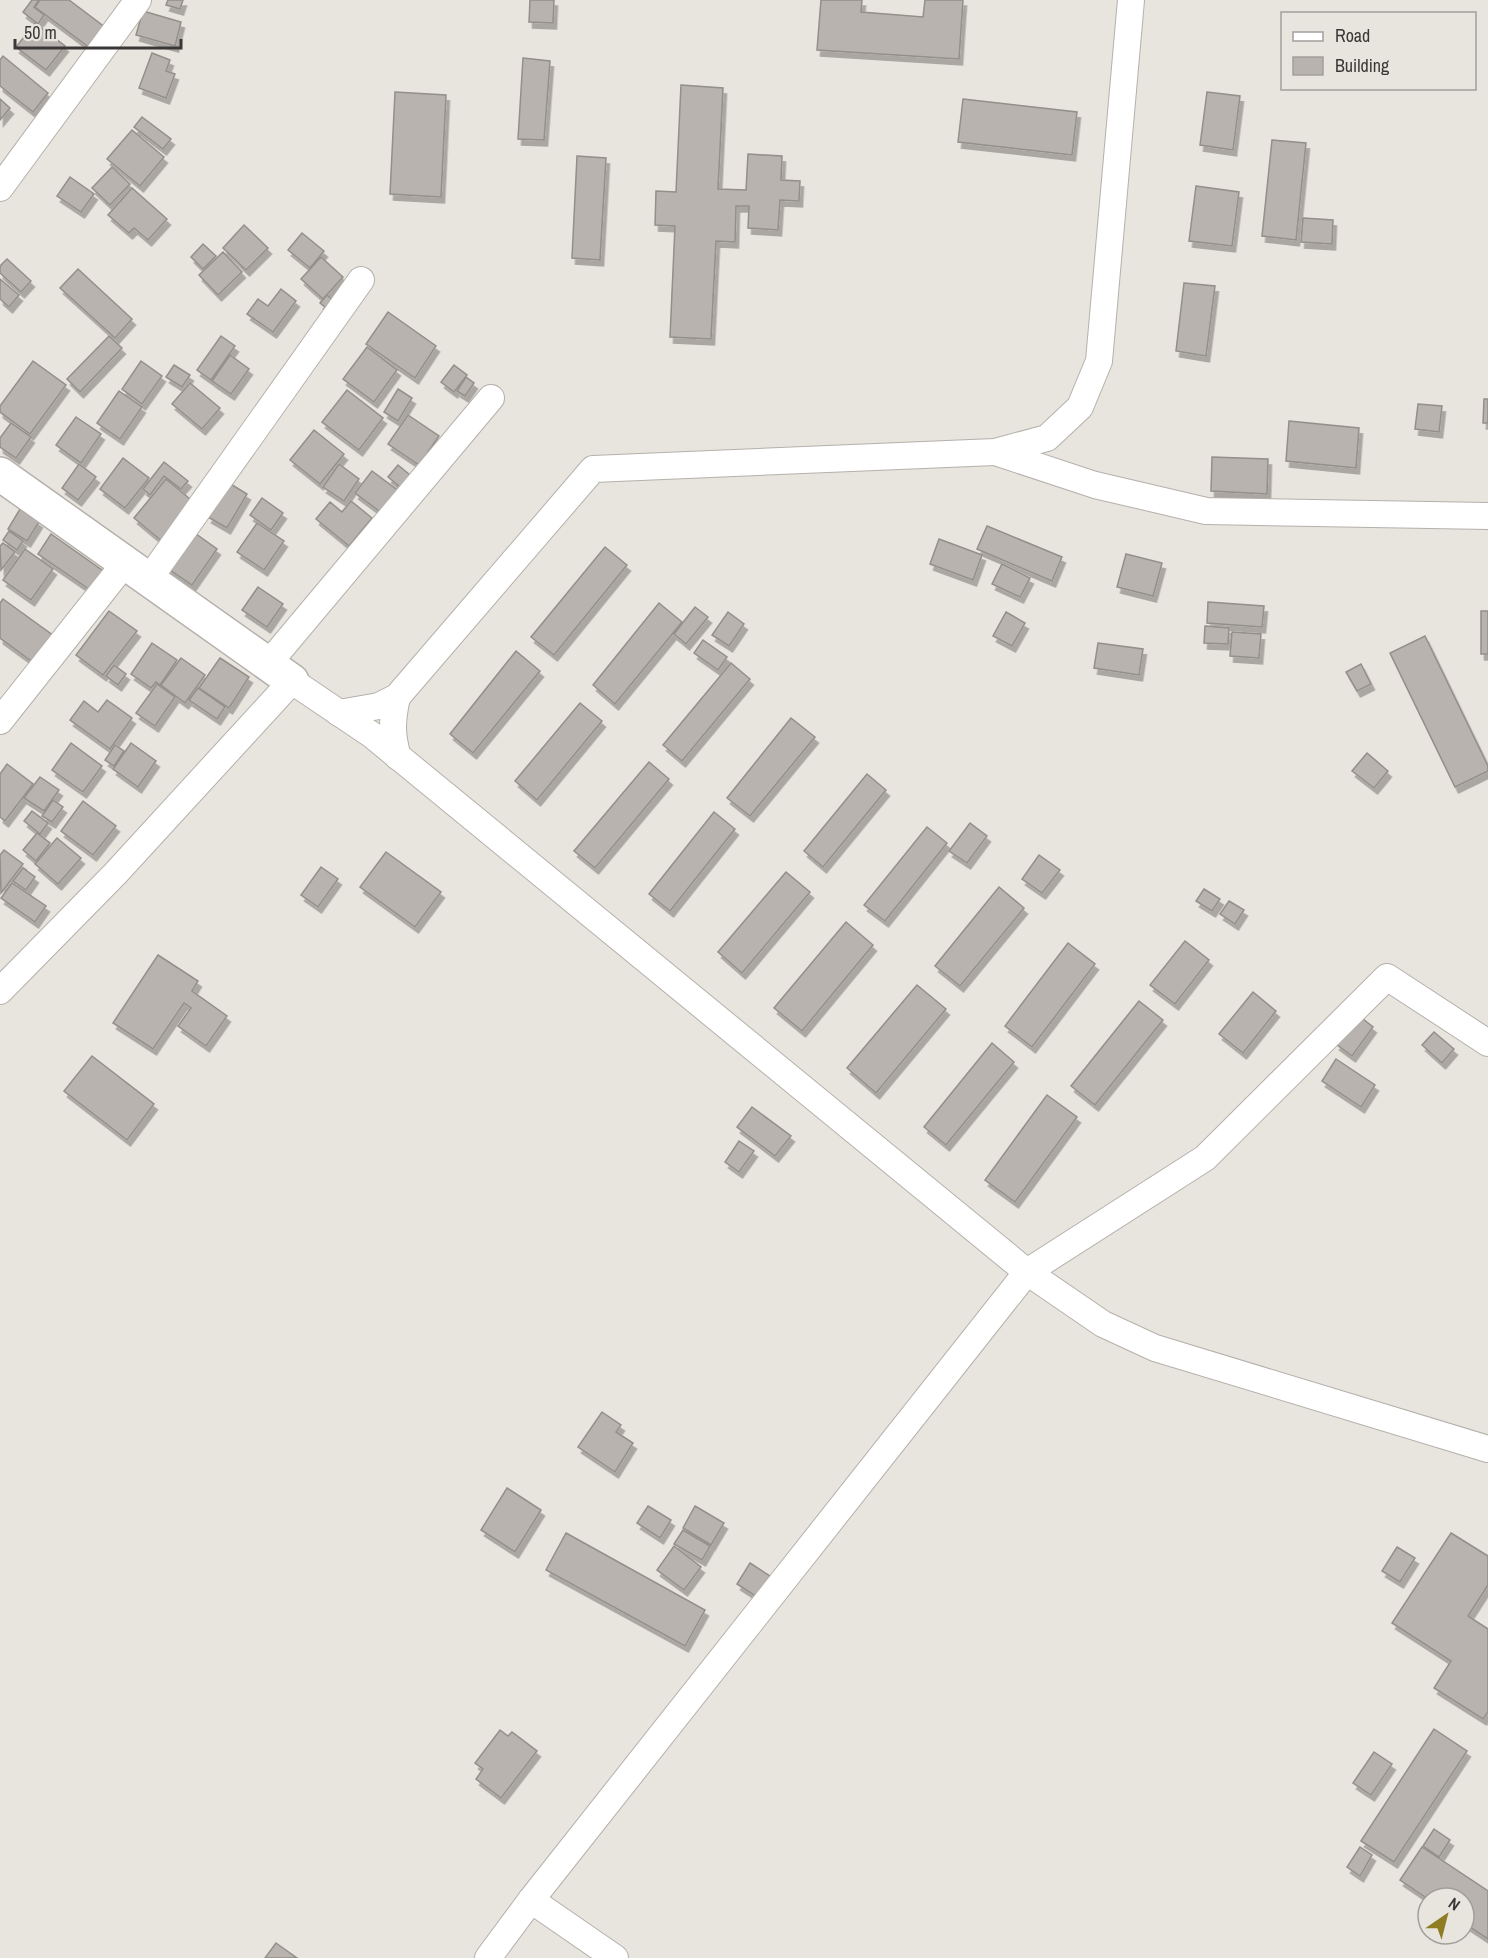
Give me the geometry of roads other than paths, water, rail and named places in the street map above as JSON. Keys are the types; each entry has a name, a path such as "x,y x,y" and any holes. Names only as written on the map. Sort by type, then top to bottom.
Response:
{"main road":[{"path":"0,474 280,673"}],"street":[{"path":"0,188 138,0"},
{"path":"339,713 379,706 397,697 593,469 995,452 1047,438 1080,407 1099,361 1131,0"},
{"path":"0,721 137,571 361,280"},
{"path":"0,990 115,874 280,673 491,398"},
{"path":"995,452 1095,485 1206,511 1488,516"},
{"path":"280,673 398,757 1027,1272 1103,1324 1155,1348 1488,1449"},
{"path":"397,697 391,721 392,737 398,757"},
{"path":"488,1958 531,1900 1027,1272 1205,1158 1387,977 1488,1043"},
{"path":"531,1900 615,1958"}]}
